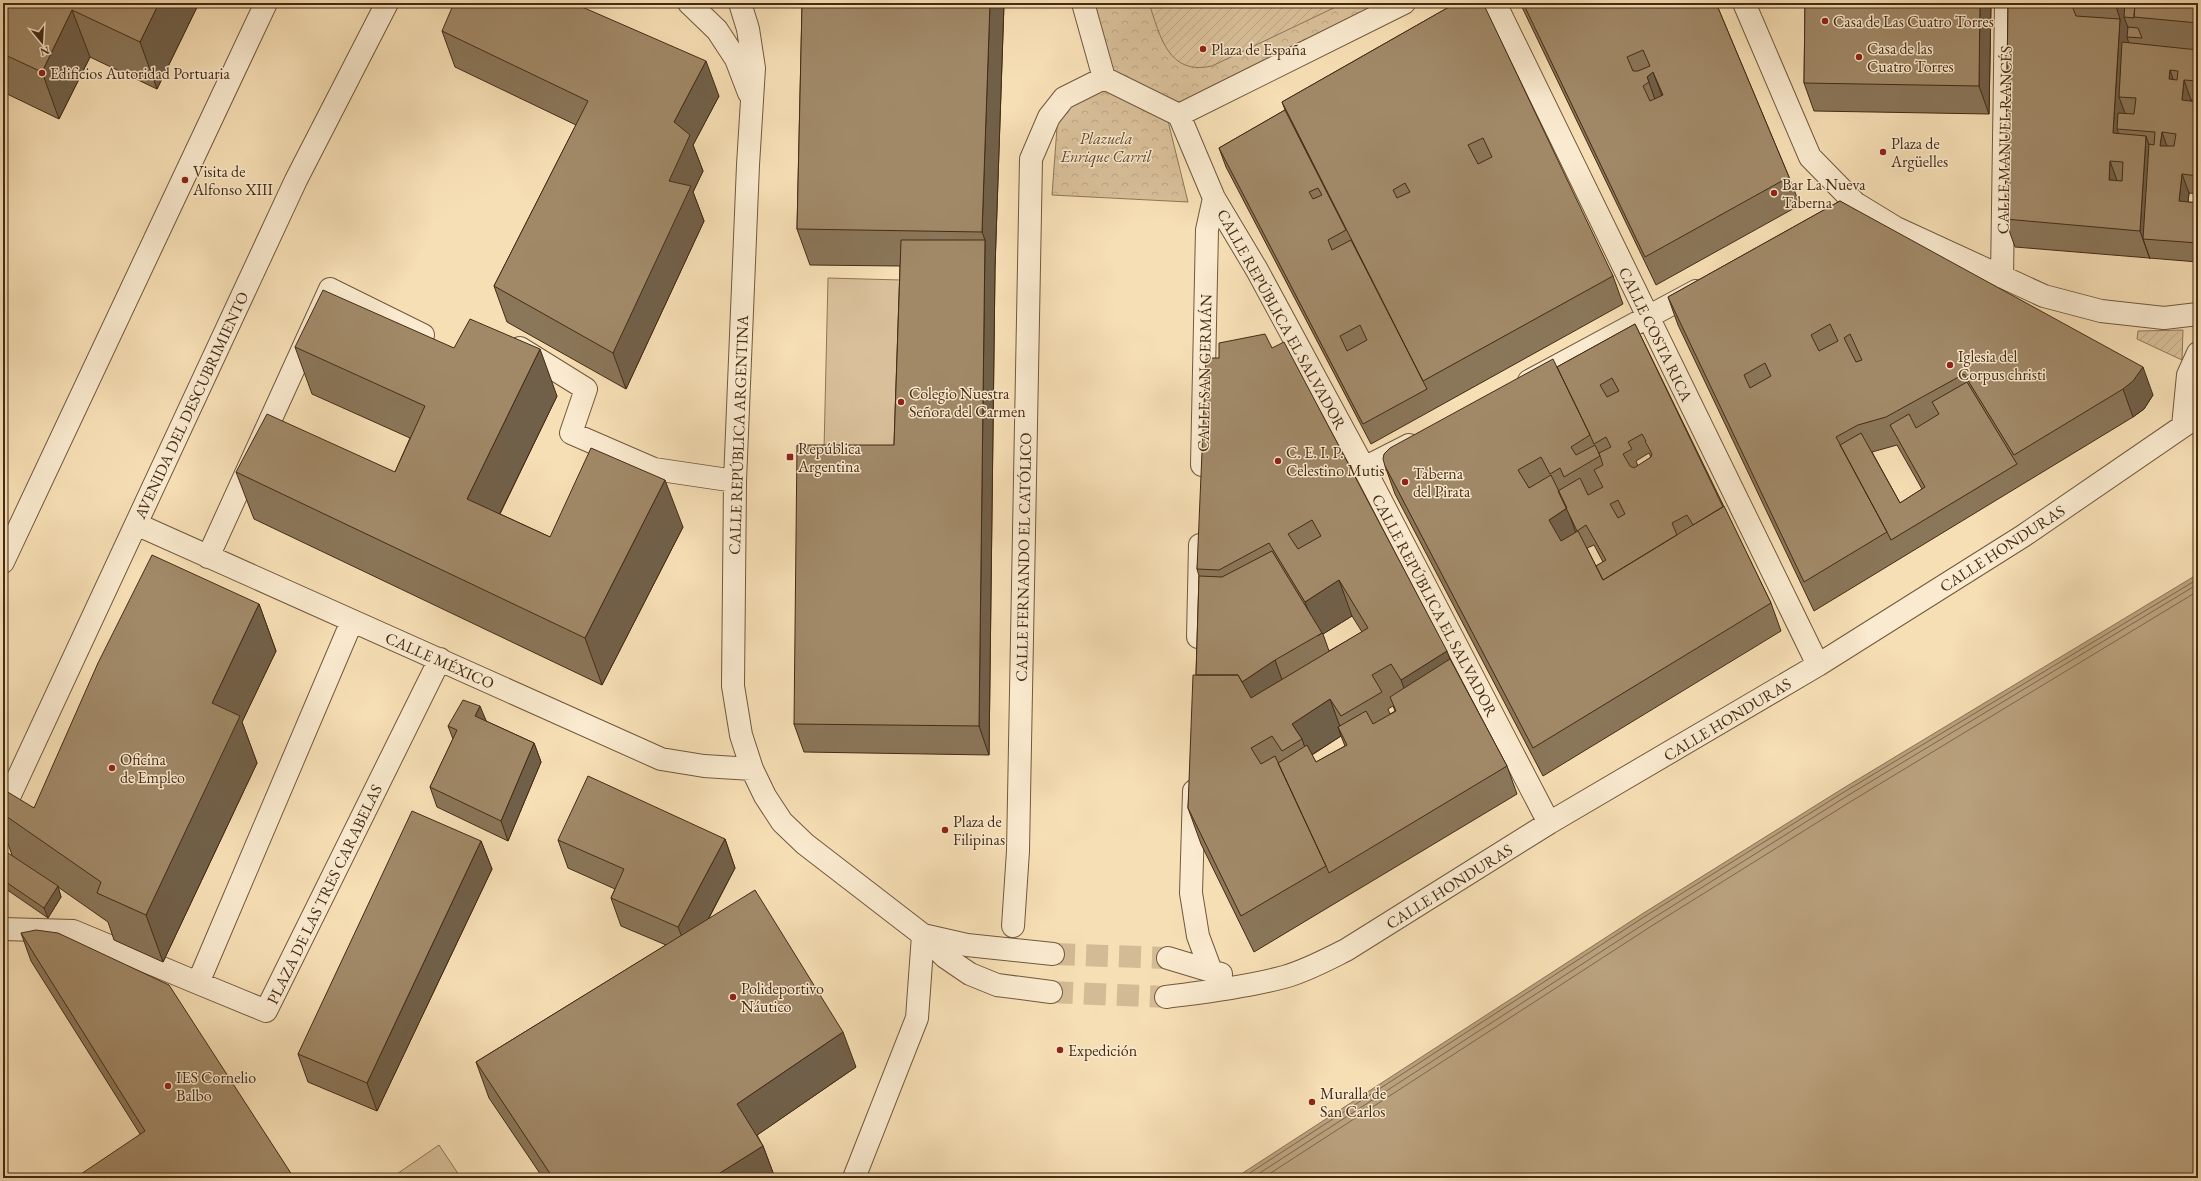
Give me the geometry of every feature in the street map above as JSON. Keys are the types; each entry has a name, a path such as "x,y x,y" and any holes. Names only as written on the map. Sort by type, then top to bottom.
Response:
{"street":[{"path":"3,562 266,3"},
{"name":"AVENIDA DEL DESCUBRIMIENTO","path":"3,810 296,180 387,3"},
{"name":"CALLE REPÚBLICA ARGENTINA","path":"689,3 717,30 736,59 752,100"},
{"name":"CALLE REPÚBLICA ARGENTINA","path":"740,3 748,29 754,68 735,481 733,686 741,735 752,769"},
{"path":"1083,3 1104,78 1179,115 1214,198"},
{"path":"1179,115 1404,3"},
{"name":"CALLE COSTA RICA","path":"1495,3 1818,665"},
{"path":"1744,3 1810,157 1855,203 1896,228 2044,296 2100,311 2164,318 2198,314"},
{"name":"CALLE MANUEL RANCÉS","path":"2002,276 2006,3"},
{"name":"CALLE FERNANDO EL CATÓLICO","path":"1013,926 1018,851 1031,158 1049,117 1064,98 1104,78"},
{"name":"CALLE REPÚBLICA EL SALVADOR","path":"1214,198 1257,270 1364,468 1549,824"},
{"name":"CALLE SAN GERMÁN","path":"1201,485 1208,230 1214,198"},
{"path":"1834,214 1855,203"},
{"path":"1509,391 1717,280"},
{"path":"208,557 330,289 443,346"},
{"path":"501,336 586,389 571,433 654,469 735,481"},
{"path":"2190,421 2188,375 2198,353"},
{"name":"CALLE HONDURAS","path":"1255,982 1284,977 1313,967 1346,950 1549,824 1818,665 2023,536 2190,421"},
{"path":"1364,468 1426,435"},
{"name":"CALLE MÉXICO","path":"136,524 440,659 660,759 704,766 752,769"},
{"path":"1197,661 1200,525"},
{"path":"3,929 73,931 198,983 352,621"},
{"name":"PLAZA DE LAS TRES CARABELAS","path":"198,983 266,1011 440,659"},
{"path":"752,769 764,796 782,822 805,844 923,935 945,958 970,974 998,985 1051,992"},
{"path":"1194,773 1191,893 1198,936 1211,971"},
{"path":"923,935 967,945 1052,954"},
{"path":"854,1178 916,1018 923,935"},
{"path":"1168,958 1255,982"},
{"path":"1166,997 1204,992 1255,982"}],"green space":[{"name":"Plaza de España","path":"1079,3 1404,3 1179,115 1104,78"},
{"path":"1149,3 1344,3 1212,66 1197,68 1185,65 1168,51 1157,28"},
{"name":"Plazuela Enrique Carril","path":"1107,91 1168,121 1188,202 1052,195 1058,114 1093,92"},
{"path":"828,278 901,280 896,453 824,450"},
{"path":"2183,330 2182,360 2137,339 2138,331"},
{"path":"439,1145 461,1178 391,1178"}],"water":[{"path":"2198,574 2198,1178 1235,1178 1642,914 1842,789"}],"building":[{"path":"3,3 159,3 140,42 72,10 42,72 3,54"},
{"path":"454,3 573,3 706,61 674,122 690,135 669,181 691,186 613,353 494,286 588,101 442,31"},
{"path":"801,3 990,3 982,232 797,229"},
{"path":"1456,3 1483,3 1613,276 1423,381 1282,102","holes":["1483,138 1492,157 1478,164 1468,145","1405,183 1410,192 1397,198 1393,190"]},
{"path":"1523,3 1716,3 1789,177 1645,257","holes":["1643,50 1650,66 1638,71 1633,71 1627,57","1653,72 1663,95 1650,101 1643,86 1649,82 1647,77"]},
{"path":"1805,3 1980,3 1979,86 1804,83"},
{"path":"2008,3 2071,3 2076,16 2120,19 2113,133 2146,136 2140,231 2005,219","holes":["2110,161 2123,162 2122,181 2109,180"]},
{"path":"2125,3 2135,3 2134,18 2124,17"},
{"path":"2135,3 2198,3 2198,23 2134,17"},
{"path":"2128,27 2138,28 2142,38 2127,37"},
{"path":"2122,42 2198,50 2198,81 2184,80 2182,100 2198,102 2198,176 2182,174 2179,201 2198,203 2198,243 2143,239 2149,144 2154,145 2155,132 2117,129 2118,113 2134,114 2136,98 2119,97","holes":["2170,70 2178,71 2177,80 2169,79","2162,132 2176,134 2174,146 2160,146"]},
{"path":"1285,110 1346,230 1328,240 1332,250 1351,240 1427,389 1363,424 1219,148","holes":["1318,188 1322,195 1313,199 1309,192","1360,325 1367,340 1347,351 1340,336"]},
{"path":"1840,201 2143,367 2133,381 2123,389 2014,455 1964,374 1886,417 1858,425 1836,437 1887,532 1804,582 1668,297","holes":["1830,324 1838,341 1819,351 1811,335","1850,334 1862,360 1856,362 1844,338","1765,363 1771,376 1750,388 1744,375"]},
{"name":"Colegio Nuestra Señora del Carmen","path":"901,240 985,240 979,726 794,724 797,445 894,445"},
{"path":"323,290 454,348 470,319 540,349 467,499 550,537 591,448 665,480 585,638 236,472 267,414 395,472 425,406 295,347"},
{"path":"1635,324 1723,507 1693,525 1687,515 1672,523 1677,535 1603,580 1596,566 1606,560 1586,525 1577,531 1558,491 1580,478 1588,495 1603,487 1594,470 1603,465 1599,453 1611,447 1606,437 1594,444 1557,367","holes":["1612,378 1619,391 1607,397 1600,385","1642,434 1652,454 1651,457 1634,468 1630,466 1623,454 1632,449 1628,442","1618,500 1625,514 1618,518 1610,504"]},
{"path":"1265,334 1272,348 1284,342 1447,651 1401,680 1391,664 1372,675 1382,692 1341,716 1330,699 1292,724 1302,739 1282,751 1272,736 1251,748 1261,764 1275,756 1326,866 1241,916 1188,808 1193,675 1238,675 1251,698 1368,628 1339,580 1305,602 1269,543 1219,570 1197,569 1206,358 1219,358 1219,343","holes":["1312,520 1321,536 1298,549 1288,534"]},
{"path":"1553,359 1590,435 1571,447 1576,455 1595,445 1600,456 1564,477 1560,468 1550,474 1541,457 1518,470 1529,488 1551,475 1567,508 1549,520 1561,541 1578,531 1603,580 1724,506 1771,603 1533,748 1385,466 1383,459 1384,454 1390,448"},
{"path":"1967,382 2017,464 1891,540 1840,445 1861,433 1900,503 1925,487 1890,425 1909,414 1916,428 1939,414 1932,402"},
{"path":"1272,551 1322,633 1275,660 1242,682 1238,675 1196,675 1199,576 1222,577"},
{"path":"152,555 259,604 212,703 240,716 146,915 97,893 101,882 3,814 3,796 6,791 34,808 98,663"},
{"path":"1450,659 1507,766 1329,873 1278,763 1307,745 1316,762 1347,745 1338,727 1366,711 1373,724 1396,711 1390,697"},
{"path":"463,700 480,706 475,716 534,743 501,821 430,787 457,730 448,726"},
{"path":"588,776 725,839 678,927 611,898 624,869 558,840"},
{"path":"412,811 481,841 367,1083 298,1054"},
{"path":"8,853 58,886 44,908 3,880 3,860"},
{"name":"Polideportivo Náutico","path":"755,890 843,1032 737,1104 763,1146 712,1178 553,1178 476,1062"},
{"name":"IES Cornelio Balbo","path":"36,930 58,933 169,985 294,1178 75,1178 145,1131 21,933"}],"tunnel":[{"path":"1053,954 1168,958"},
{"path":"1051,992 1166,997"}],"place":[{"name":"Casa de Las Cuatro Torres","path":"1825,21"},
{"name":"Plaza de España","path":"1203,49"},
{"name":"Casa de las Cuatro Torres","path":"1859,57"},
{"name":"Edificios Autoridad Portuaria","path":"42,73"},
{"name":"Plaza de Argüelles","path":"1883,152"},
{"name":"Visita de Alfonso XIII","path":"185,180"},
{"name":"Bar La Nueva Taberna","path":"1774,193"},
{"name":"Iglesia del Corpus christi","path":"1950,365"},
{"name":"Colegio Nuestra Señora del Carmen","path":"901,402"},
{"name":"República Argentina","path":"790,457"},
{"name":"C. E. I. P. Celestino Mutis","path":"1278,461"},
{"name":"Taberna del Pirata","path":"1405,482"},
{"name":"Oficina de Empleo","path":"112,768"},
{"name":"Plaza de Filipinas","path":"945,830"},
{"name":"Polideportivo Náutico","path":"733,997"},
{"name":"Expedición","path":"1060,1050"},
{"name":"IES Cornelio Balbo","path":"168,1086"},
{"name":"Muralla de San Carlos","path":"1312,1102"}]}
